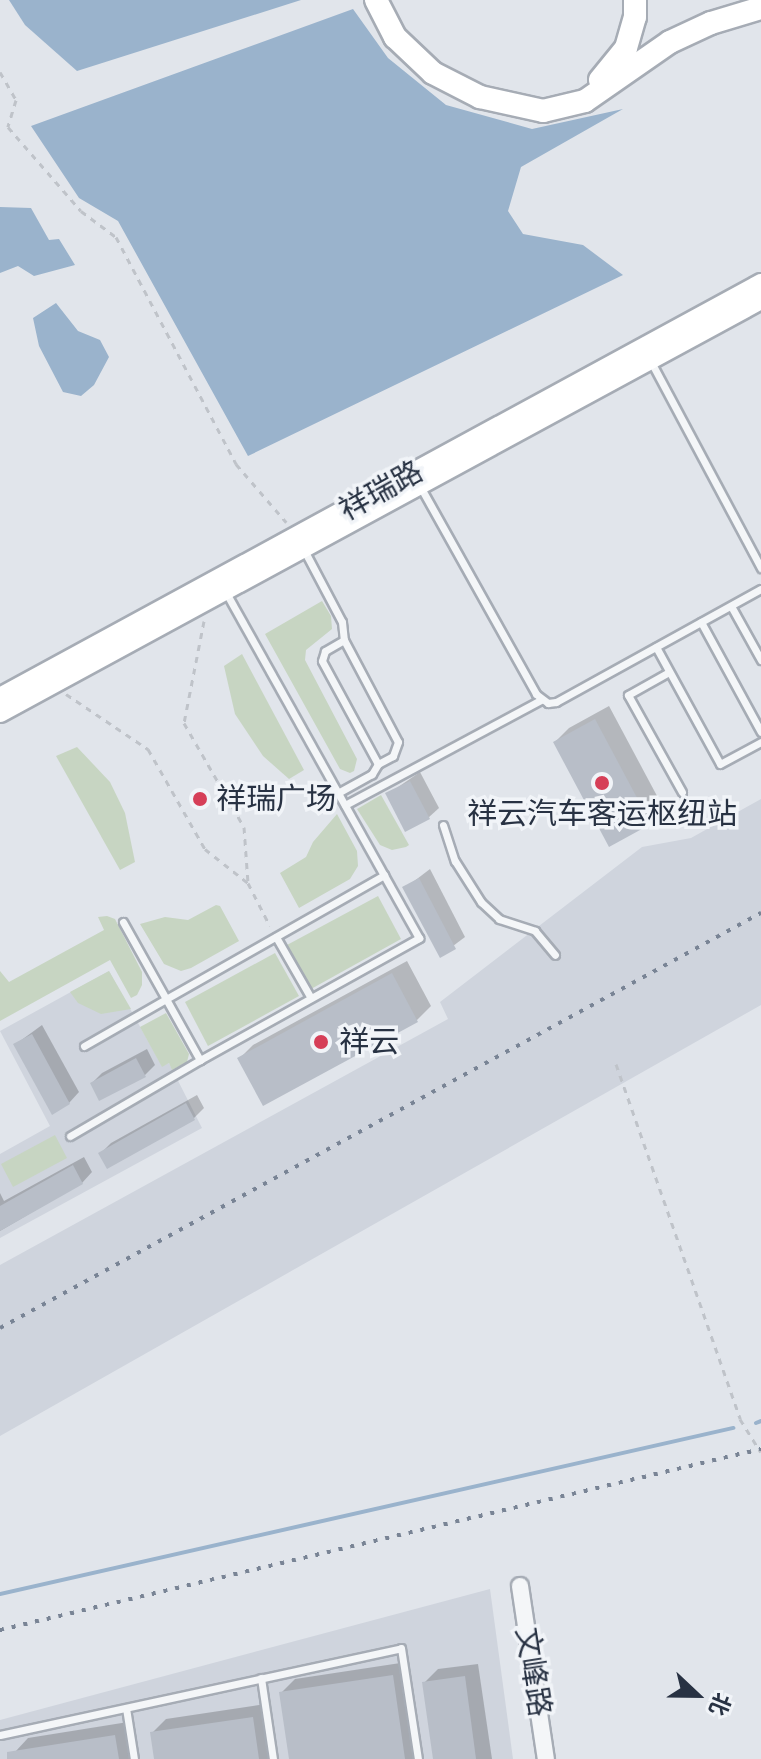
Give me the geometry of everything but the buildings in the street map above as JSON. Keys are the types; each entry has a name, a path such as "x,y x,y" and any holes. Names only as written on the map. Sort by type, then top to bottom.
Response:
{"highway":[{"path":"376,0 404,47 444,81 503,105 543,111 585,101 670,42 711,23 761,8"},
{"path":"387,0 411,40 449,72 505,95 551,100 588,89 617,62 632,32 635,0"}],"main road":[{"name":"祥瑞路","path":"301,543 420,486 647,354 761,283"},
{"name":"祥瑞路","path":"0,697 222,586 647,354 761,300"},
{"name":"祥瑞路","path":"0,713 205,603 222,586"}],"street":[{"name":"文峰路","path":"520,1586 546,1759"}],"lane":[{"path":"647,354 761,568"},
{"path":"420,486 541,700"},
{"path":"301,543 342,622 344,640 397,738 393,756 378,764 368,777 338,793"},
{"path":"70,1136 419,938 222,586"},
{"path":"345,805 541,700 556,702 761,589"},
{"path":"731,606 761,660"},
{"path":"701,622 761,732"},
{"path":"344,640 325,651 322,661 378,764"},
{"path":"656,647 720,764 761,742"},
{"path":"669,672 628,695 682,792"},
{"path":"443,825 455,861 481,902 499,919 535,931 555,955"},
{"path":"84,1046 384,875"},
{"path":"123,922 200,1060"},
{"path":"276,937 311,998"},
{"path":"0,1735 401,1648 418,1759"},
{"path":"261,1678 273,1759"},
{"path":"126,1708 134,1759"}],"path":[{"path":"0,72 16,100 8,127 81,211 116,237 236,464 301,543"},
{"path":"205,603 184,723 244,827 248,883 276,937"},
{"path":"54,686 148,749 205,849 248,883"},
{"path":"616,1064 740,1419 761,1452"}],"shaded area":[{"path":"761,799 761,1005 0,1436 0,1265 448,1019 440,1002 642,847 691,838"},
{"path":"109,971 162,1066 169,1063 202,1128 0,1238 0,1154 50,1126 0,1031"},
{"path":"490,1589 513,1759 0,1759 0,1720"}],"green space":[{"path":"322,601 331,616 332,629 306,650 305,660 357,759 354,771 350,773 340,769 265,634"},
{"path":"242,654 304,770 289,779 263,756 235,714 224,666"},
{"path":"77,747 110,782 125,813 135,862 120,870 56,756"},
{"path":"381,795 409,845 406,847 392,850 380,845 357,809"},
{"path":"337,814 357,851 358,866 350,879 299,908 280,873 306,857 313,842"},
{"path":"378,896 401,939 311,989 287,945"},
{"path":"216,905 220,906 239,941 191,968 181,971 164,964 140,924 165,917 188,920"},
{"path":"98,917 115,919 142,972 142,985 137,995 131,998 110,960 0,1021 0,971 9,982 104,930"},
{"path":"275,953 299,996 208,1046 185,1002"},
{"path":"109,971 131,1009 101,1014 78,1003 70,992"},
{"path":"166,1013 189,1054 187,1062 172,1070 169,1063 162,1067 140,1027"},
{"path":"55,1135 67,1158 13,1187 1,1164"}],"water":[{"path":"9,0 301,0 77,71 25,25"},
{"path":"353,9 388,58 446,105 532,129 623,109 521,167 508,211 523,234 583,245 623,275 248,456 118,221 79,198 31,126"},
{"path":"0,207 31,208 49,240 59,239 75,265 34,276 18,266 0,273"},
{"path":"56,303 78,331 100,340 109,357 94,385 81,396 63,392 39,346 33,318"}],"waterway":[{"path":"756,1423 761,1421"},
{"path":"0,1594 733,1428"}],"railway":[{"path":"0,1328 761,913"},
{"path":"0,1630 761,1449"}],"place":[{"name":"祥云汽车客运枢纽站","path":"602,783"},
{"name":"祥瑞广场","path":"200,799"},
{"name":"祥云","path":"321,1042"}]}
